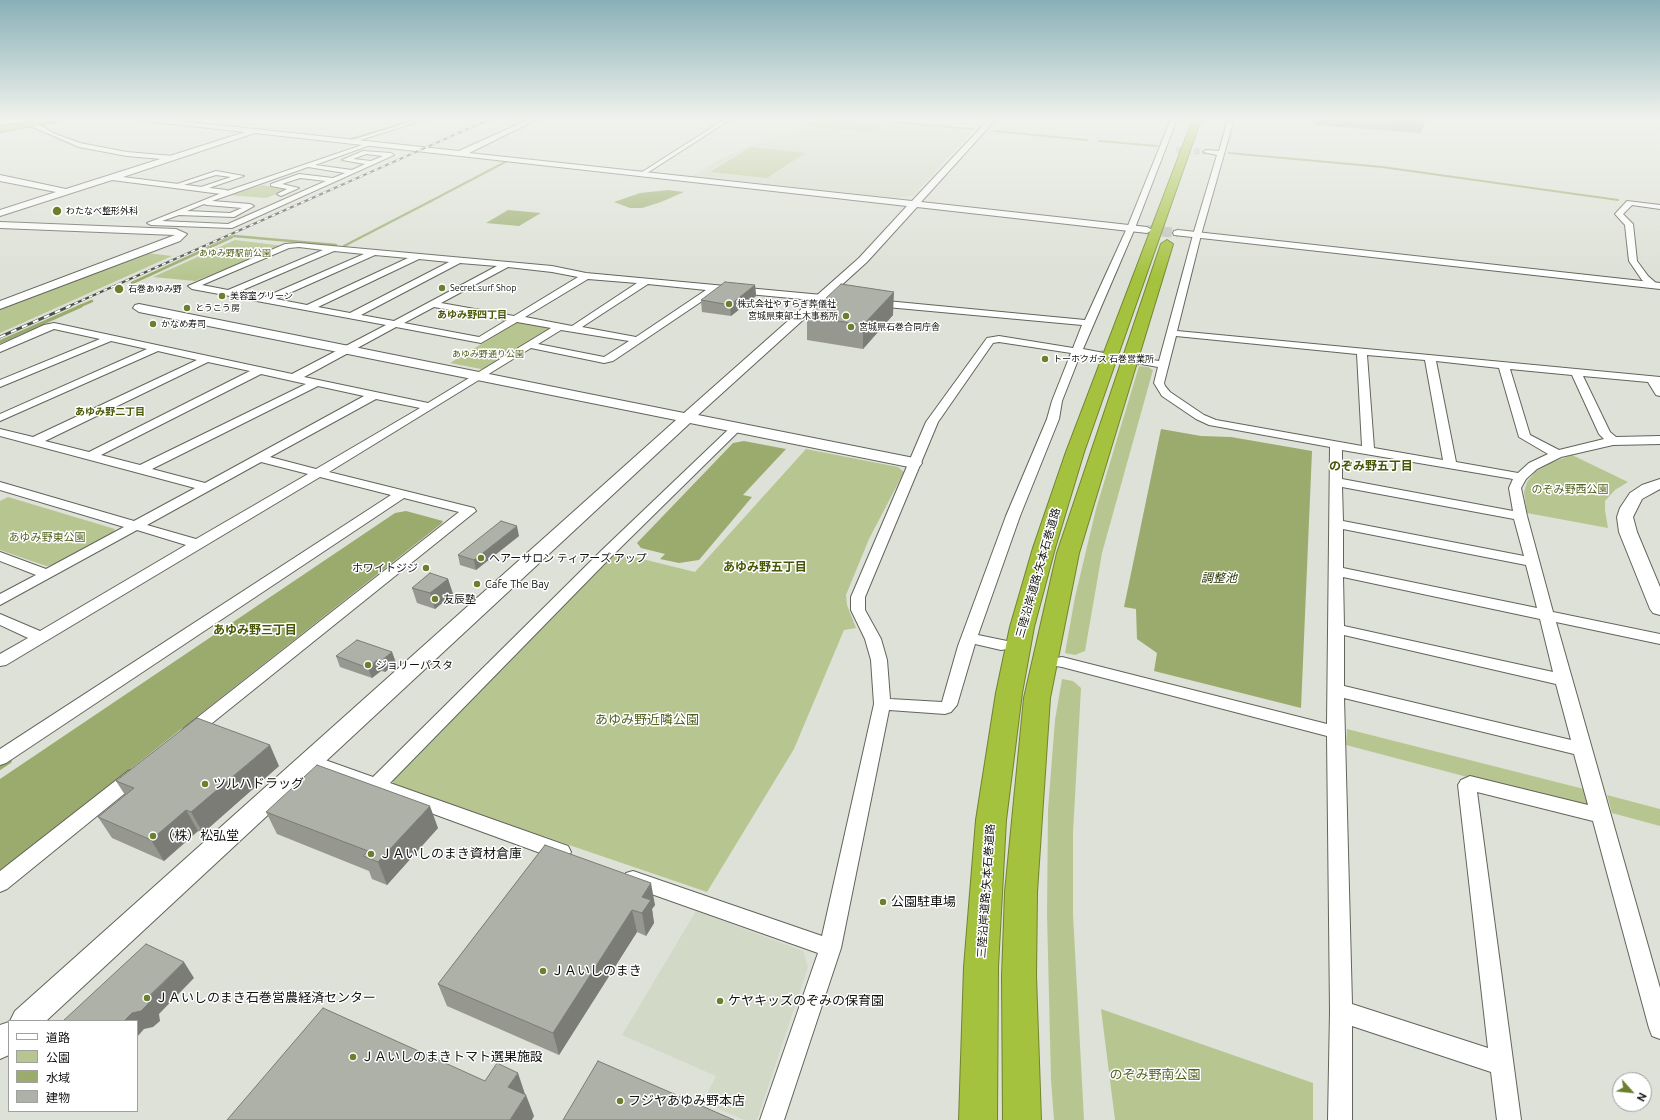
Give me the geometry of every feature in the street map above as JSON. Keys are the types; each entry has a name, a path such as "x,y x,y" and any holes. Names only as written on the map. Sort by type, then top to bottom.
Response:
{"highway":[{"name":"三陸沿岸道路;矢本石巻道路","path":"978,1120 981,967 990,828 1008,700 1022,627 1044,548 1075,452 1178,171"},
{"name":"三陸沿岸道路;矢本石巻道路","path":"1022,1120 1019,984 1021,892 1029,775 1037,698 1061,582 1079,512 1190,171"}],"street":[{"path":"0,213 130,171"},
{"path":"290,171 226,193 151,223 229,226 353,172"},
{"path":"347,171 353,172"},
{"path":"619,171 917,203 1147,230"},
{"path":"642,174 646,171"},
{"path":"26,1020 687,418 872,252 946,171"},
{"path":"882,704 945,708 949,705 966,646 1013,516 1053,419 1057,401 1088,323 1156,171"},
{"path":"1216,171 1197,235 1159,383 1162,391 1205,419 1222,425 1521,477"},
{"path":"174,186 216,173 241,176 200,190"},
{"path":"275,197 296,188 274,185 299,176 335,180"},
{"path":"0,178 67,191"},
{"path":"109,178 226,193"},
{"path":"175,213 231,216 254,205 203,202"},
{"path":"1656,285 1645,278 1633,261 1629,224 1619,214 1630,203 1660,207"},
{"path":"0,224 176,232 182,234 176,239 0,305"},
{"path":"1178,233 1656,285"},
{"path":"586,276 481,340 192,286 293,245 552,269 586,276 838,299"},
{"path":"228,293 332,248"},
{"path":"266,300 374,253"},
{"path":"308,308 416,257"},
{"path":"351,316 459,260"},
{"path":"293,378 506,265"},
{"path":"575,328 647,281"},
{"path":"530,346 604,360 609,359 714,288"},
{"path":"870,302 1088,323"},
{"path":"432,304 637,340"},
{"path":"139,308 914,463"},
{"path":"0,349 47,327 54,326 430,407"},
{"path":"0,661 430,407 560,326"},
{"path":"1172,334 1656,379 1660,393"},
{"path":"0,384 110,338"},
{"path":"772,1120 830,948 882,704 879,660 873,639 858,610 858,597 914,463 932,422 990,340 998,339 1100,355"},
{"path":"0,418 157,348"},
{"path":"1362,351 1368,451"},
{"path":"1430,358 1450,464"},
{"path":"35,441 207,359"},
{"path":"1140,361 1164,365"},
{"path":"1503,364 1525,437 1557,454"},
{"path":"91,456 261,370"},
{"path":"1576,371 1605,434 1613,441"},
{"path":"142,469 316,383"},
{"path":"0,600 374,395"},
{"path":"376,785 607,553 736,428"},
{"path":"0,432 206,487"},
{"path":"1660,440 1613,441 1557,454 1533,466 1521,477 1515,488 1520,516 1565,680 1582,749 1598,808 1602,816 1660,1028"},
{"path":"1336,445 1336,732 1341,1011 1340,1120"},
{"path":"181,739 469,511 259,458"},
{"path":"1336,482 1520,516"},
{"path":"1660,484 1648,488 1636,496 1625,516 1628,532 1660,609"},
{"path":"0,486 198,544"},
{"path":"0,758 402,494"},
{"path":"1337,524 1532,562"},
{"path":"0,556 47,574"},
{"path":"1336,571 1660,639"},
{"path":"0,619 40,637"},
{"path":"1337,629 1565,680"},
{"path":"970,638 1000,645"},
{"path":"1062,662 1336,732"},
{"path":"1336,690 1582,749"},
{"path":"311,762 576,858"},
{"path":"0,883 144,769"},
{"path":"1509,1120 1467,785 1470,783 1602,816"},
{"path":"613,871 830,948"},
{"path":"1341,1011 1501,1064"},
{"path":"0,1044 8,1037"}],"shaded area":[{"path":"699,171 936,171 914,195 897,198 691,176"},
{"path":"668,190 684,192 642,208 630,208 614,202 640,193"},
{"path":"508,210 541,213 519,226 486,223"},
{"name":"ケヤキッズのぞみの保育園","path":"696,911 803,951 808,967 757,1120 744,1120 703,1102 716,1076 622,1035"}],"green space":[{"path":"711,171 777,171 767,178 710,172"},
{"path":"263,185 287,190 266,198 227,195"},
{"name":"あゆみ野駅前公園","path":"235,240 284,246 195,281 153,277"},
{"path":"147,253 172,256 0,333 0,308"},
{"name":"あゆみ野通り公園","path":"524,322 549,326 551,329 490,368 481,369 450,363 516,323"},
{"path":"1139,366 1148,367 1153,370 1102,553 1085,651 1075,655 1065,653 1075,597 1096,509"},
{"name":"あゆみ野近隣公園","path":"806,449 898,467 904,472 869,539 846,595 847,605 856,628 844,630 794,749 707,892 393,785 392,776 614,552 695,572"},
{"name":"のぞみ野西公園","path":"1572,455 1628,482 1615,490 1605,501 1608,528 1527,513 1524,492 1527,482 1535,472 1550,463"},
{"name":"あゆみ野東公園","path":"8,497 115,529 113,534 57,565 46,566 0,550 0,501"},
{"path":"1062,679 1073,681 1081,688 1073,833 1073,914 1084,1120 1054,1120 1051,1080 1047,914 1048,810 1055,720"},
{"path":"1347,729 1584,789 1588,803 1581,807 1346,745"},
{"path":"1607,795 1660,809 1660,826 1612,813"},
{"name":"のぞみ野南公園","path":"1101,1009 1313,1083 1313,1120 1115,1120"}],"water":[{"name":"調整池","path":"1161,429 1201,436 1231,437 1312,451 1301,708 1154,671 1157,653 1137,639 1136,609 1124,607"},
{"path":"744,441 786,449 743,495 752,497 699,560 679,563 660,559 665,554 641,548 637,543 733,443"},
{"path":"406,511 443,521 0,872 0,779 395,513"}],"building":[{"path":"725,282 755,285 730,305 701,300"},
{"path":"841,284 894,292 863,325 807,316"},
{"path":"501,521 517,526 474,560 458,555"},
{"path":"430,573 448,579 430,593 412,588"},
{"path":"357,640 392,652 381,661 377,660 368,668 336,656"},
{"path":"197,718 270,745 191,812 186,810 151,840 98,817 134,788 116,781"},
{"path":"317,765 430,806 378,862 363,856 368,851 266,812"},
{"name":"ＪＡいしのまき","path":"545,845 651,883 642,897 651,900 642,913 632,910 553,1033 438,984"},
{"path":"146,944 184,962 147,998 148,1004 141,1011 132,1013 125,1020 64,1020"},
{"name":"ＪＡいしのまきトマト選果施設","path":"323,1008 485,1081 497,1063 518,1073 508,1087 526,1095 510,1120 227,1120"},
{"path":"598,1061 734,1120 563,1120"}],"waterway":[{"path":"429,202 488,171"},
{"path":"1413,171 1618,200"},
{"path":"344,246 431,201"},
{"path":"234,236 336,245"},
{"path":"132,283 232,237"},
{"path":"78,307 92,301"},
{"path":"0,342 81,306"},
{"path":"0,767 9,761"}],"tunnel":[{"path":"1147,230 1178,233"},
{"path":"1100,355 1140,361"},
{"path":"1011,648 1052,659"}],"railway":[{"path":"67,307 372,171"},
{"path":"0,337 70,306"}],"place":[{"name":"わたなべ整形外科","path":"57,211"},
{"name":"Secret.surf Shop","path":"442,288"},
{"name":"石巻あゆみ野","path":"119,289"},
{"name":"美容室グリーン","path":"222,296"},
{"name":"株式会社やすらぎ葬儀社","path":"729,304"},
{"name":"とうこう房","path":"187,308"},
{"name":"宮城県東部土木事務所","path":"846,316"},
{"name":"かなめ寿司","path":"153,324"},
{"name":"宮城県石巻合同庁舎","path":"851,327"},
{"name":"トーホクガス 石巻営業所","path":"1045,359"},
{"name":"ヘアーサロン ティアーズ アップ","path":"481,558"},
{"name":"ホワイトジジ","path":"426,568"},
{"name":"Cafe The Bay","path":"477,584"},
{"name":"友辰塾","path":"435,599"},
{"name":"ジョリーパスタ","path":"368,665"},
{"name":"ツルハドラッグ","path":"205,784"},
{"name":"（株）松弘堂","path":"153,836"},
{"name":"ＪＡいしのまき資材倉庫","path":"371,854"},
{"name":"公園駐車場","path":"883,902"},
{"name":"ＪＡいしのまき","path":"543,971"},
{"name":"ＪＡいしのまき石巻営農経済センター","path":"147,998"},
{"name":"ケヤキッズのぞみの保育園","path":"720,1001"},
{"name":"ＪＡいしのまきトマト選果施設","path":"353,1057"},
{"name":"フジヤあゆみ野本店","path":"620,1101"}],"district":[{"name":"あゆみ野四丁目","path":"472,315"},
{"name":"あゆみ野二丁目","path":"110,412"},
{"name":"のぞみ野五丁目","path":"1371,466"},
{"name":"あゆみ野五丁目","path":"765,567"},
{"name":"あゆみ野三丁目","path":"255,630"}]}
